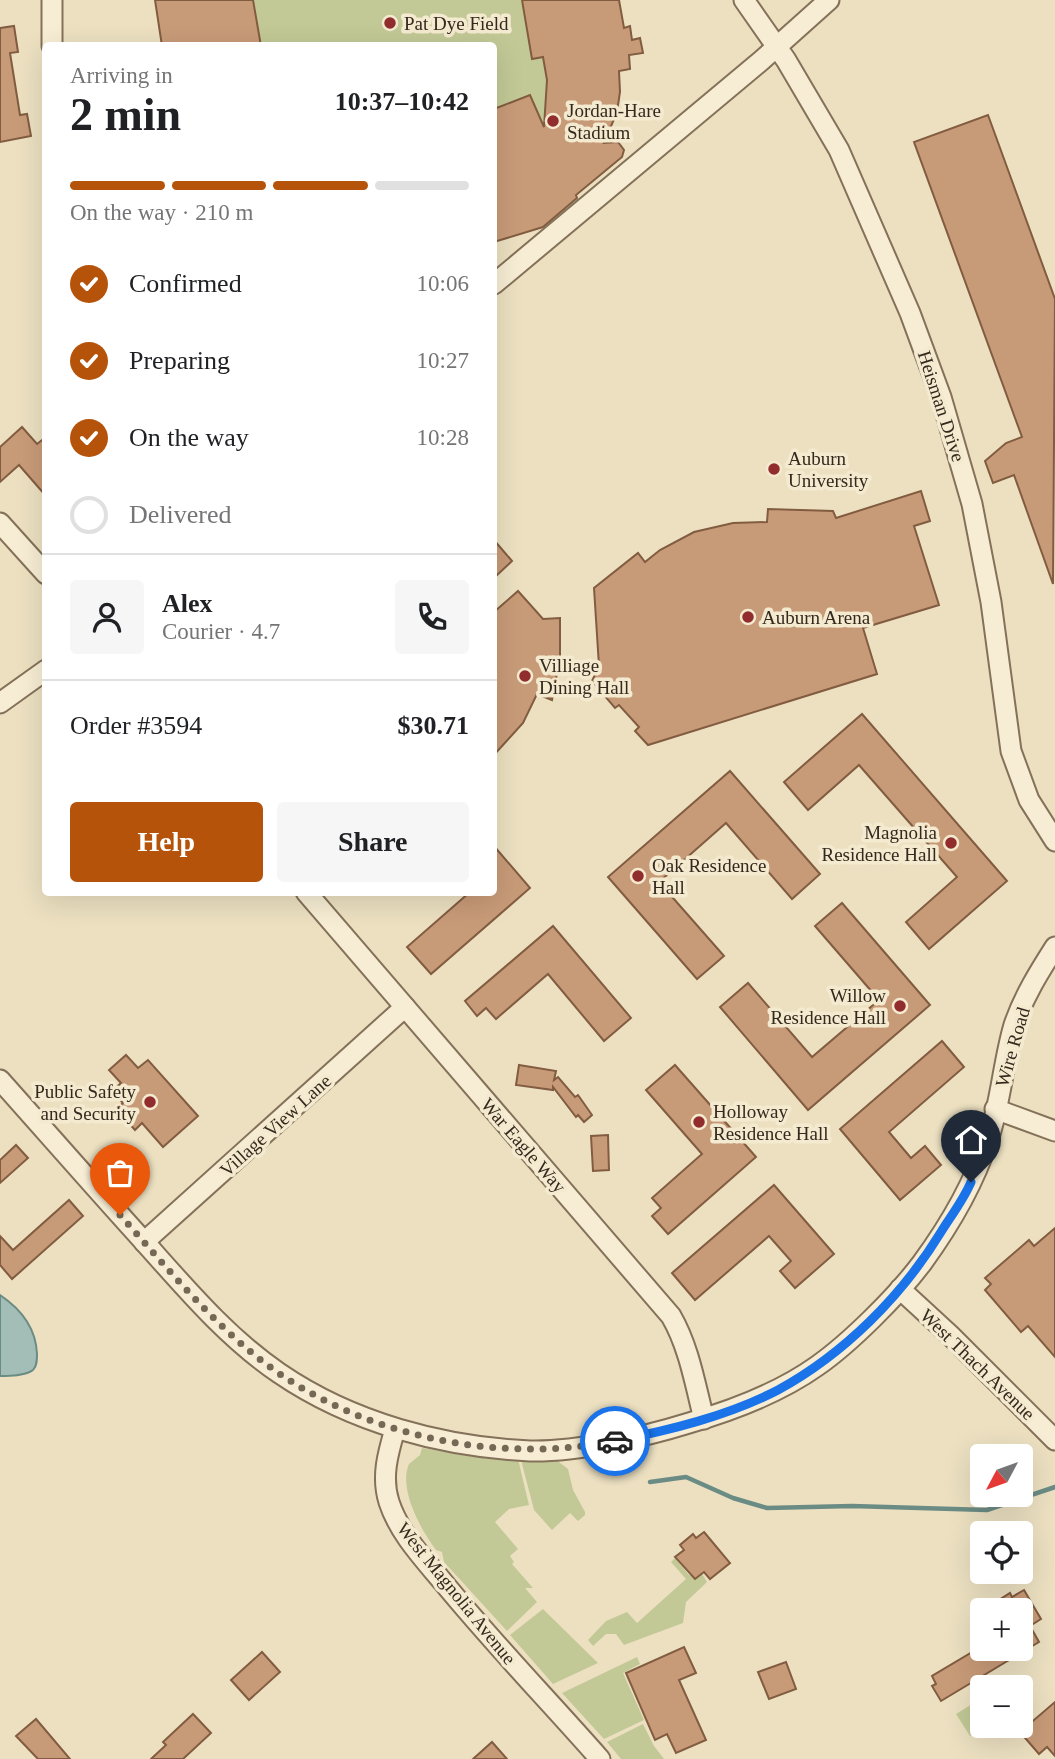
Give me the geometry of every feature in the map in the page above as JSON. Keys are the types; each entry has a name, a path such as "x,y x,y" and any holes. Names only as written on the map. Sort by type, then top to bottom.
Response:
{"street":[{"path":"52,0 52,42"},
{"name":"Heisman Drive","path":"744,0 777,47 839,150 910,313 942,397 972,504 991,602 1011,751 1029,800 1055,841"},
{"path":"497,281 777,47 829,0"},
{"path":"0,523 42,570"},
{"path":"0,714 42,673"},
{"path":"0,703 24,688"},
{"name":"War Eagle Way","path":"309,896 671,1315 688,1357 704,1419"},
{"name":"Wire Road","path":"395,1429 473,1445 533,1451 604,1443 660,1432 704,1419 776,1391 819,1365 900,1289 923,1261 969,1186 989,1139 1014,1025 1033,979 1055,947"},
{"name":"Village View Lane","path":"144,1242 405,1007"},
{"path":"0,1080 144,1242 236,1339 266,1364 320,1397 395,1429"},
{"path":"995,1109 1055,1131"},
{"name":"West Thach Avenue","path":"900,1289 1055,1440"},
{"name":"West Magnolia Avenue","path":"395,1429 387,1455 386,1482 389,1503 401,1528 462,1605 600,1759"}],"green space":[{"name":"Jordan-Hare Stadium","path":"155,0 619,0 623,27 630,27 631,30 624,31 626,39 640,38 643,53 629,55 630,69 619,71 616,108 602,143 618,142 624,150 622,157 584,188 572,185 583,212 497,241 497,42 162,42"},
{"path":"422,1448 474,1457 518,1459 529,1505 509,1509 495,1522 518,1549 510,1556 514,1562 512,1564 533,1588 525,1588 537,1602 507,1631 444,1562 442,1552 436,1550 418,1521 409,1497 406,1474 409,1464 420,1455"},
{"path":"555,1459 568,1469 573,1490 585,1515 578,1521 570,1513 552,1530 534,1510 521,1460"},
{"path":"675,1558 689,1575 699,1569 707,1582 686,1602 683,1623 624,1645 616,1634 606,1634 593,1646 588,1640 606,1621 627,1612 637,1623 686,1579 671,1562"},
{"path":"543,1609 598,1663 553,1684 510,1635"},
{"path":"637,1657 640,1664 623,1673 644,1720 604,1739 562,1693"},
{"path":"970,1705 970,1736 956,1714"},
{"path":"643,1724 664,1759 621,1759 607,1742"}],"water":[{"path":"0,1295 21,1313 34,1336 36,1363 33,1370 26,1373 0,1376"}],"building":[{"path":"155,0 253,0 260,42 161,42"},
{"path":"522,0 619,0 624,28 630,26 632,40 640,38 643,53 629,55 630,69 619,71 617,112 604,143 618,142 624,150 622,157 543,227 497,241 497,108 530,95 544,127 547,80 543,57 532,59"},
{"path":"14,26 18,52 10,53 20,115 27,114 31,136 0,142 0,28"},
{"path":"988,115 1055,299 1053,584 1014,475 993,483 985,461 1006,443 1022,437 914,142"},
{"path":"22,427 37,444 42,440 42,491 19,465 0,482 0,447"},
{"name":"Auburn Arena","path":"921,491 930,521 914,526 939,605 863,628 877,674 648,745 635,731 639,727 619,705 615,708 592,681 599,666 594,588 638,553 645,562 660,550 694,532 733,523 767,522 768,509 833,511 836,518"},
{"path":"497,544 512,561 497,575"},
{"name":"Villiage Dining Hall","path":"518,591 543,619 560,618 560,657 552,700 537,694 523,723 497,752 497,609"},
{"name":"Magnolia Residence Hall","path":"862,714 1007,881 929,949 906,922 957,877 859,765 808,810 784,782"},
{"name":"Oak Residence Hall","path":"730,771 820,874 792,899 726,823 659,882 724,956 697,979 608,877"},
{"path":"497,850 530,888 431,974 407,947 465,896 497,896"},
{"name":"Willow Residence Hall","path":"842,903 930,1005 808,1110 720,1007 748,983 812,1057 879,1000 815,926"},
{"path":"553,926 631,1018 604,1041 548,974 496,1019 486,1008 477,1016 465,1001"},
{"path":"942,1041 964,1067 889,1132 911,1158 925,1146 941,1165 900,1200 840,1129"},
{"path":"126,1055 138,1068 148,1060 198,1116 163,1147 142,1123 135,1130 116,1109 123,1103 112,1091 121,1083 109,1070"},
{"path":"519,1065 556,1071 554,1080 558,1077 575,1097 578,1095 592,1115 584,1122 578,1115 576,1117 553,1087 553,1090 516,1085"},
{"name":"Holloway Residence Hall","path":"675,1065 756,1157 668,1234 652,1216 661,1208 652,1198 702,1154 646,1090"},
{"path":"608,1135 609,1170 593,1171 591,1136"},
{"path":"16,1145 28,1158 0,1183 0,1160"},
{"path":"774,1185 834,1254 795,1288 780,1271 791,1261 769,1236 695,1300 672,1273"},
{"path":"69,1200 83,1216 12,1279 0,1265 0,1236 13,1250"},
{"path":"1055,1228 1055,1357 1028,1326 1021,1332 985,1290 991,1284 985,1278 1029,1240 1034,1246"},
{"path":"704,1532 730,1563 710,1579 704,1572 695,1579 675,1557 684,1550 680,1545 693,1534 696,1538"},
{"path":"1024,1590 1029,1598 1002,1598 1010,1593 1012,1597"},
{"path":"1033,1605 1041,1619 1033,1624"},
{"path":"1033,1631 1039,1642 1033,1646"},
{"path":"684,1647 696,1673 679,1680 706,1740 676,1753 667,1734 655,1740 626,1673"},
{"path":"262,1652 280,1672 249,1700 231,1680"},
{"path":"970,1653 970,1661 1007,1661 984,1675 970,1675 970,1684 941,1701 932,1686 936,1684 932,1676"},
{"path":"786,1662 796,1689 769,1699 758,1672"},
{"path":"1055,1702 1055,1756 1047,1747 1039,1754 1025,1738 1033,1738 1033,1721"},
{"path":"193,1714 211,1733 183,1759 151,1759 166,1745 163,1742"},
{"path":"36,1719 70,1759 38,1759 16,1736"},
{"path":"492,1742 507,1759 473,1759"}],"waterway":[{"path":"650,1482 686,1477 733,1498 767,1508 852,1506 987,1510 1055,1487"}],"way so far":[{"path":"120,1215 236,1339 282,1375 320,1397 395,1429 473,1445 533,1451 615,1441"}],"place":[{"name":"Pat Dye Field","path":"390,23"},
{"name":"Jordan-Hare Stadium","path":"553,121"},
{"name":"Auburn University","path":"774,469"},
{"name":"Auburn Arena","path":"748,617"},
{"name":"Villiage Dining Hall","path":"525,676"},
{"name":"Magnolia Residence Hall","path":"951,843"},
{"name":"Oak Residence Hall","path":"638,876"},
{"name":"Willow Residence Hall","path":"900,1006"},
{"name":"Public Safety and Security","path":"150,1102"},
{"name":"Holloway Residence Hall","path":"699,1122"}],"route":[{"path":"615,1441 660,1432 729,1410 776,1391 819,1365 900,1289 923,1261 971,1182"}]}
